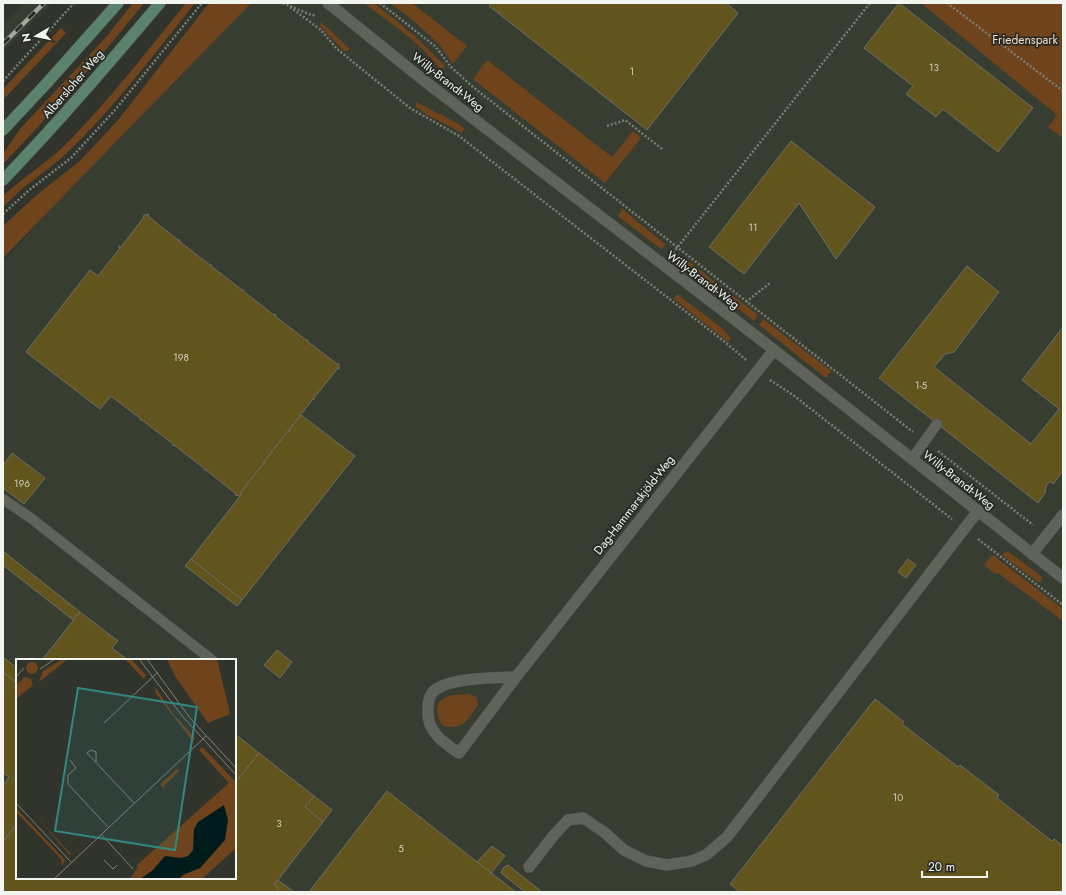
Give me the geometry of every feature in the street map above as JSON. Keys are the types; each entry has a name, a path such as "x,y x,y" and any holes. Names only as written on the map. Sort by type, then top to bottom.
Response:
{"main road":[{"name":"Albersloher Weg","path":"3,130 118,3"},
{"name":"Albersloher Weg","path":"3,180 86,90 160,3"}],"street":[{"name":"Willy-Brandt-Weg","path":"328,3 422,79 774,350 1063,578"},
{"name":"Dag-Hammarskjöld-Weg","path":"516,677 452,682 440,687 433,692 428,700 428,714 431,727 441,740 459,753 516,677 774,350"},
{"path":"529,867 554,834 568,820 583,818 604,832 624,850 646,861 667,865 692,860 706,855 727,837 978,511"},
{"path":"1032,554 1063,515"}],"lane":[{"path":"912,459 937,424"},
{"path":"3,499 32,519 211,659"}],"path":[{"path":"3,81 74,3"},
{"path":"3,214 28,191 72,158 115,110 202,3"},
{"path":"283,3 321,30 336,48 410,108 459,136 725,342 757,371 793,395 1063,605"},
{"path":"380,3 436,47 454,71 473,87 1047,536"},
{"path":"663,266 870,3"},
{"path":"947,3 1063,91"},
{"path":"290,7 311,15 340,12"},
{"path":"607,126 625,120 662,149"},
{"path":"746,302 770,283"}],"shaded area":[{"path":"25,3 52,3 3,52 3,24"},
{"path":"237,3 1063,3 1063,892 3,892 3,262"}],"green space":[{"path":"133,3 144,3 40,125 3,164 3,154 20,129 107,36"},
{"path":"186,3 195,3 134,80 102,117 68,152 23,188 3,207 3,196 61,149 85,125 129,74"},
{"path":"209,3 251,3 3,258 3,226 38,194 80,161 119,119"},
{"path":"364,3 374,3 416,37 445,66 444,68 439,68 413,41"},
{"path":"390,3 412,3 467,46 453,64 440,45 414,21"},
{"name":"Friedenspark","path":"921,3 1063,3 1063,138 1048,127 1057,115"},
{"path":"321,22 350,49 345,52 320,26"},
{"path":"61,28 66,33 3,100 3,89"},
{"path":"487,60 612,157 633,131 641,138 605,183 473,79"},
{"path":"416,102 457,123 465,129 461,133 416,107"},
{"path":"622,209 666,245 661,249 618,216"},
{"path":"679,254 758,315 754,321 676,261 675,259"},
{"path":"677,294 723,329 731,339 728,342 674,299"},
{"path":"763,319 831,371 826,378 759,325"},
{"path":"1005,552 1009,552 1042,577 1041,582 1038,582 1002,555"},
{"path":"991,556 994,556 1063,609 1063,621 998,573 995,574 984,565"},
{"path":"469,694 476,697 478,704 468,719 461,725 450,727 443,726 437,711 438,704 444,698 450,696"}],"building":[{"path":"491,3 726,3 738,13 647,130 489,6"},
{"path":"899,3 1033,108 998,152 943,109 936,117 906,94 913,86 864,48"},
{"path":"791,141 875,207 836,259 799,203 744,274 709,247"},
{"path":"147,214 178,240 180,240 179,241 212,265 211,266 244,290 243,291 274,315 275,314 275,316 306,340 308,340 307,341 339,364 339,369 338,368 289,430 291,431 288,431 240,493 240,496 235,495 236,494 204,470 205,469 174,445 173,446 173,444 140,420 141,419 111,396 100,409 26,352 90,270 98,276 120,248 119,246 121,247 144,217 143,216"},
{"path":"967,266 999,292 954,352 945,354 934,367 1031,444 1059,409 1022,380 1063,327 1063,471 1053,484 1050,481 1046,486 1045,493 1038,503 879,378"},
{"path":"301,415 355,456 242,600 191,559 288,431 291,431 289,430"},
{"path":"12,453 45,478 24,504 3,488 3,465"},
{"path":"3,551 80,612 73,620 3,565"},
{"path":"191,559 242,600 237,606 185,566"},
{"path":"908,559 916,565 906,578 898,572"},
{"path":"80,612 118,641 112,648 127,659 43,659"},
{"path":"277,650 292,662 280,678 264,665"},
{"path":"3,657 16,667 16,682 3,672"},
{"path":"3,672 16,682 16,825 3,842 3,785 9,777 3,773"},
{"path":"875,699 904,722 902,724 958,767 960,765 999,795 997,798 1052,841 1054,839 1063,846 1063,888 1060,892 740,892 730,884"},
{"path":"236,735 259,753 236,782"},
{"path":"259,753 314,796 305,807 323,822 274,885 279,888 276,892 3,892 3,842 16,825 16,879 236,879 236,782"},
{"path":"387,791 477,862 516,892 309,892"},
{"path":"314,796 332,810 323,822 305,807"},
{"path":"492,846 505,856 491,873 477,862"},
{"path":"508,865 542,892 525,892 501,873 503,868"},
{"path":"278,880 294,892 276,892 279,888 274,885"}],"railway":[{"path":"3,44 44,3"}]}
